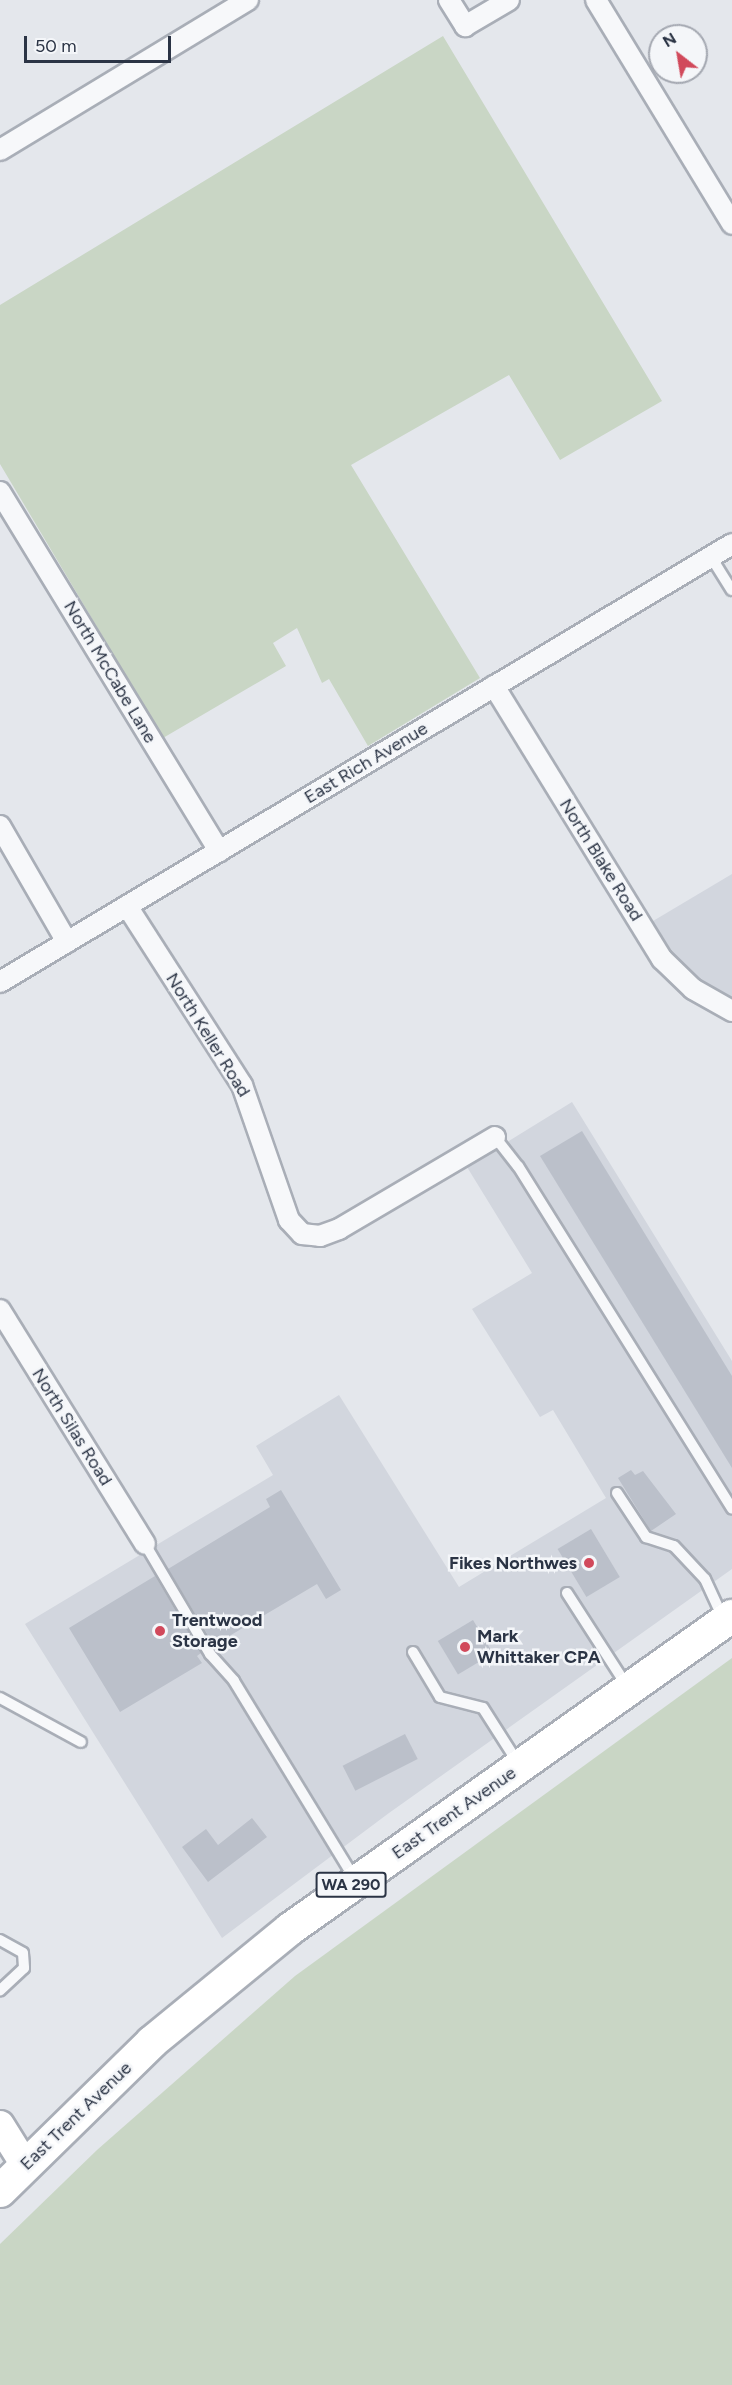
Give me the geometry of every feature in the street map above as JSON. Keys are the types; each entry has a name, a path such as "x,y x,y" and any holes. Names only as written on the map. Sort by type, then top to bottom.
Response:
{"main road":[{"name":"East Trent Avenue","path":"0,2191 152,2043 290,1929 728,1618"}],"street":[{"path":"0,150 248,0"},
{"path":"449,0 465,26 509,0"},
{"path":"596,0 732,224"},
{"name":"North McCabe Lane","path":"0,492 219,851"},
{"name":"East Rich Avenue","path":"0,982 732,544"},
{"name":"North Blake Road","path":"494,686 662,959 693,989 732,1011"},
{"path":"0,826 67,942"},
{"name":"North Keller Road","path":"127,906 242,1085 289,1220 302,1234 320,1236 339,1229 495,1137"},
{"name":"North Silas Road","path":"0,1310 145,1544"},
{"path":"0,2125 25,2165"}],"lane":[{"path":"711,557 732,590"},
{"path":"495,1137 518,1166 732,1509"},
{"path":"617,1493 646,1537 674,1546 705,1579 728,1618"},
{"path":"145,1544 193,1627 234,1681 357,1882"},
{"path":"567,1593 629,1689"},
{"path":"413,1652 440,1697 483,1708 520,1766"},
{"path":"0,1698 81,1742"},
{"path":"0,1940 23,1953 24,1968 0,1990"}],"shaded area":[{"path":"732,874 732,1002 679,971 648,924"},
{"path":"572,1102 732,1361 732,1569 389,1813 222,1938 25,1624 273,1475 256,1446 339,1395 459,1587 606,1498 553,1410 540,1417 472,1309 532,1273 467,1167"}],"green space":[{"path":"443,36 662,401 560,460 509,375 351,465 480,678 368,746 329,679 322,683 297,628 273,643 286,666 163,738 0,464 0,305"},
{"path":"732,1658 732,2385 0,2385 0,2244 97,2150 295,1976"}],"building":[{"path":"582,1131 732,1376 732,1468 540,1156"},
{"path":"631,1470 635,1475 643,1471 676,1514 651,1531 618,1478"},
{"path":"281,1490 341,1590 326,1599 317,1584 214,1645 168,1569 270,1507 266,1499"},
{"name":"Fikes Northwes","path":"591,1529 620,1577 586,1597 558,1549"},
{"path":"155,1576 201,1653 197,1656 202,1663 120,1712 69,1628"},
{"name":"Mark Whittaker CPA","path":"473,1620 493,1653 458,1675 438,1641"},
{"path":"405,1734 418,1759 355,1791 343,1766"},
{"path":"252,1818 267,1837 208,1882 182,1847 206,1829 218,1845"}],"place":[{"name":"Fikes Northwes","path":"589,1563"},
{"name":"Trentwood Storage","path":"160,1631"},
{"name":"Mark Whittaker CPA","path":"465,1647"}]}
